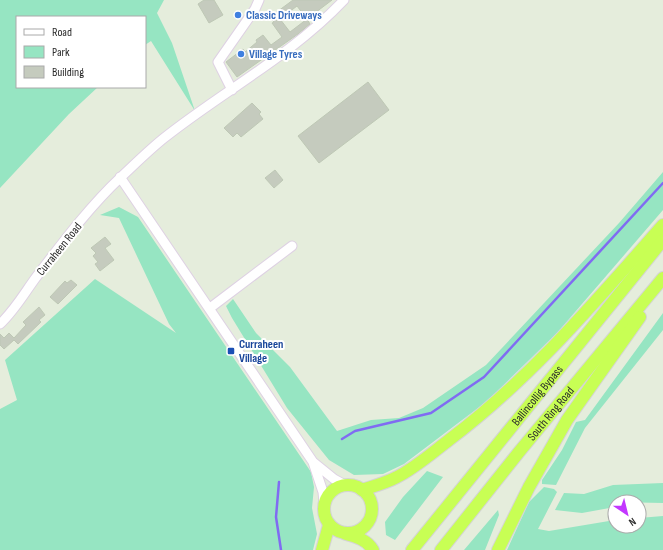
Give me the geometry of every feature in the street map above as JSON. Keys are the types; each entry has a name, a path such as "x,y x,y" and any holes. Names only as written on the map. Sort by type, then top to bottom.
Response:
{"highway":[{"path":"362,490 391,480 406,472 502,397 556,345 663,225"},
{"name":"Ballincollig Bypass","path":"412,550 663,240"},
{"name":"South Ring Road","path":"441,550 519,452 663,278"},
{"path":"498,550 529,487 567,420 663,285"},
{"path":"346,485 357,487 368,495 372,509 367,532 372,548 360,538 334,529 329,525 323,510 324,502 332,490 346,485"},
{"path":"346,534 354,533 362,529 368,523"},
{"path":"322,550 329,525"}],"street":[{"path":"232,90 218,62 255,9 259,0"},
{"name":"Curraheen Road","path":"0,324 8,316 47,263 94,205 120,177 164,138 300,40 331,14 344,0"},
{"path":"120,177 313,462 323,492 324,502"},
{"path":"210,308 292,246"},
{"path":"313,462 334,479 346,485"}],"green space":[{"path":"0,0 164,0 157,13 172,43 195,111 151,41 146,44 146,16 16,16 16,88 97,88 69,114 0,188"},
{"path":"663,172 663,210 557,333 486,402 404,464 383,474 354,475 329,460 287,408 226,306 233,299 256,333 290,367 337,431 371,420 399,418 423,408 486,365 619,223"},
{"path":"119,207 138,217 311,472 314,487 312,508 317,534 313,550 0,550 0,409 17,400 5,360 95,279 176,333 169,324 119,218 100,215"},
{"path":"663,313 663,330 585,428 556,485 542,484 542,480 562,450 576,422 585,420"},
{"path":"427,471 443,477 395,540 386,535 385,522 403,497"},
{"path":"663,483 663,503 647,503 647,494 607,494 607,508 582,513 555,510 564,493 584,494 613,485"},
{"path":"544,487 554,489 557,492 538,529 549,531 607,521 607,534 647,534 647,517 663,516 663,550 507,550 529,502"},
{"path":"498,510 499,515 485,550 464,550"}],"building":[{"path":"204,0 214,0 223,15 209,23 198,4"},
{"path":"293,0 332,0 307,19 310,24 298,34 237,77 226,62 243,49 245,52 263,35 271,45 282,37 272,23 274,22 270,17","holes":["297,6 307,19 290,32 280,19"]},
{"path":"368,82 389,110 319,163 298,136"},
{"path":"252,103 261,112 259,114 263,119 241,137 237,133 233,137 224,128"},
{"path":"275,170 283,180 274,188 265,178"},
{"path":"105,237 111,244 105,248 114,260 100,271 95,264 98,262 93,256 96,253 91,248"},
{"path":"71,280 77,285 58,304 50,297 65,281 67,283"},
{"path":"39,307 45,315 39,320 41,322 18,344 14,340 4,349 0,345 0,334 4,338 9,333 14,338 26,325 23,322"}],"waterway":[{"path":"342,439 355,431 431,413 484,377 663,183"},
{"path":"279,482 276,517 281,550"}],"place":[{"name":"Classic Driveways","path":"238,15"},
{"name":"Village Tyres","path":"241,54"},
{"name":"Curraheen Village","path":"231,351"}]}
